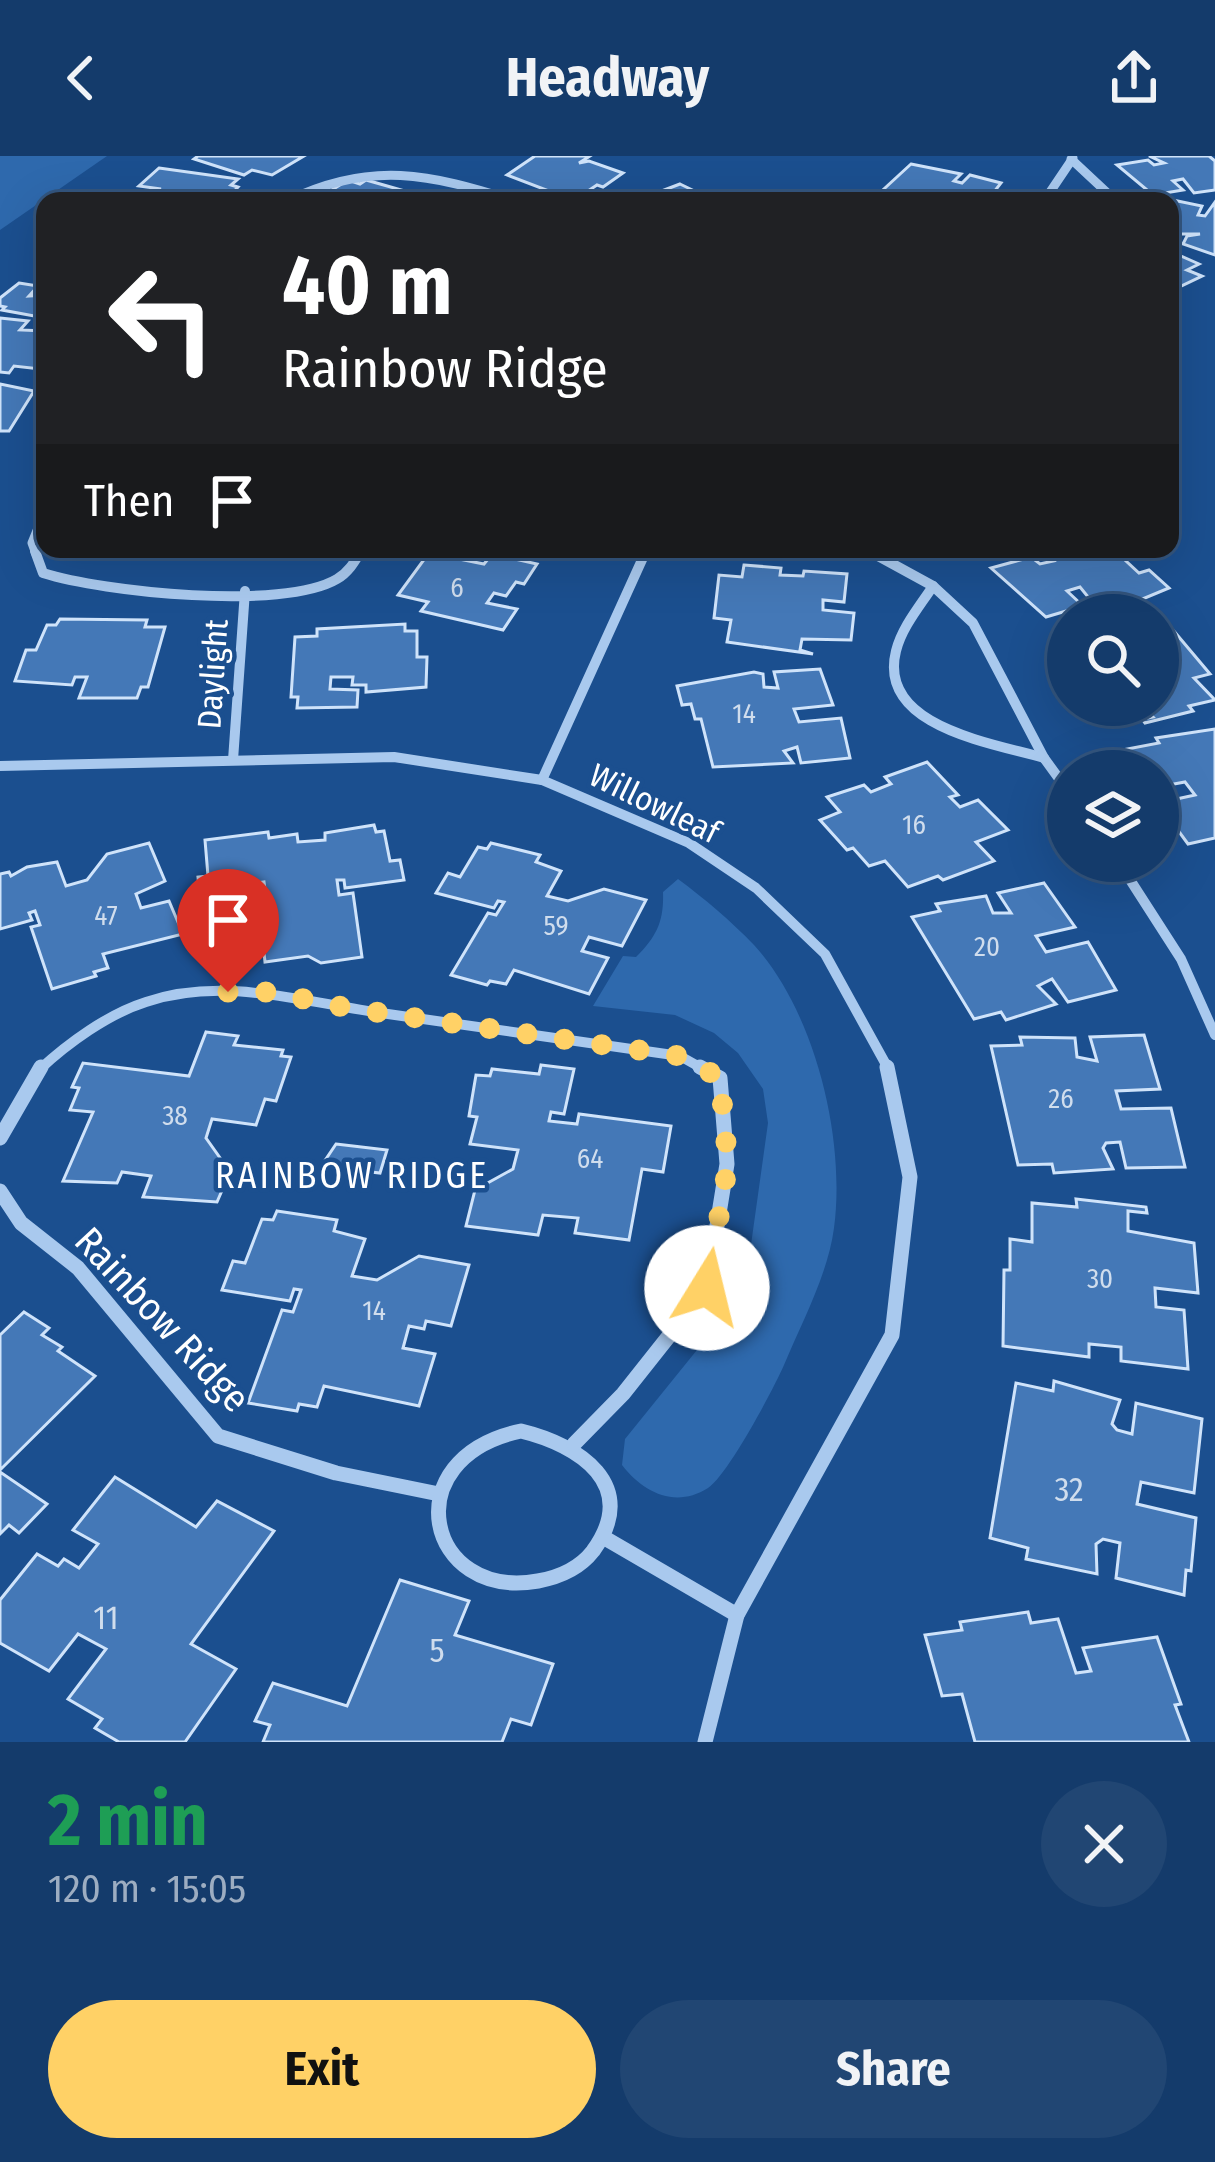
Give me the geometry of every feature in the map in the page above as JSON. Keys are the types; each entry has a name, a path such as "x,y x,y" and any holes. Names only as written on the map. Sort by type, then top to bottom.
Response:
{"street":[{"path":"1050,192 1074,158 1107,192"},
{"path":"299,192 322,175 357,164 399,167 485,192"},
{"path":"38,558 43,573 95,588 245,591 314,587 335,580 357,558"},
{"path":"542,780 642,558"},
{"path":"882,558 933,586 973,623 1047,762"},
{"path":"933,586 895,652 897,689 909,708 939,726 1044,758"},
{"name":"Daylight","path":"232,760 245,591"},
{"name":"Willowleaf","path":"0,766 394,757 542,780 689,843 755,888 824,954 889,1070 910,1177 892,1335 737,1615 705,1742"},
{"path":"1132,882 1181,959 1215,1035"},
{"path":"0,1138 40,1068 86,1034 144,1002 186,993 270,992 348,1008 680,1056 720,1078 728,1164 707,1288 622,1394 574,1444"},
{"name":"Rainbow Ridge","path":"0,1191 21,1223 78,1268 218,1436 337,1473 439,1494"},
{"path":"520,1432 549,1434 574,1444 594,1462 607,1485 610,1511 603,1537 588,1558 566,1574 539,1584 484,1577 461,1563 446,1542 438,1518 439,1494 458,1460 492,1437 520,1432"},
{"path":"603,1537 737,1615"}],"shaded area":[{"path":"0,156 107,156 55,192 36,192 36,205 0,230"},
{"path":"678,879 754,945 794,1005 830,1117 837,1193 831,1245 820,1280 760,1411 717,1480 696,1494 672,1497 650,1490 622,1465 625,1439 722,1319 749,1259 768,1123 763,1089 738,1053 714,1033 675,1015 593,1006 623,956 636,957 649,942 658,928 663,892"}],"building":[{"path":"304,156 272,175 252,170 244,175 194,159"},
{"path":"535,156 590,156 579,163 589,161 623,173 586,192 551,192 507,175"},
{"path":"1149,156 1209,156 1215,161 1215,190 1194,193 1183,179 1173,181 1183,190 1149,192 1117,165 1148,160 1154,165 1164,163"},
{"path":"911,164 961,174 954,181 962,183 970,175 1001,183 994,192 881,192"},
{"path":"159,168 238,179 231,185 238,187 233,192 148,192 161,189 139,186"},
{"path":"348,180 360,184 366,180 408,192 329,192"},
{"path":"680,184 697,192 659,192"},
{"path":"1179,201 1202,206 1198,215 1205,216 1215,202 1215,255 1183,244 1187,236 1200,234 1179,234"},
{"path":"1179,255 1199,264 1187,270 1202,276 1179,287"},
{"path":"19,283 36,286 29,296 36,296 36,316 2,310 0,298"},
{"path":"0,318 28,321 20,330 36,331 36,369 14,366 9,373 0,372"},
{"path":"0,384 34,391 9,431 0,431"},
{"path":"425,558 484,564 489,558 510,558 537,564 524,584 516,582 506,596 494,593 487,603 517,609 503,630 421,611 428,602 398,595"},
{"path":"1027,558 1040,564 1053,561 1048,558 1123,558 1139,573 1149,570 1169,588 1155,594 1086,594 1080,587 1067,591 1070,594 1047,594 1046,617 991,568"},
{"path":"744,565 781,568 780,575 803,576 804,571 847,574 844,602 823,600 823,610 854,613 851,640 802,639 800,650 813,654 727,642 731,620 714,618 719,575 742,577"},
{"path":"60,619 147,620 145,627 165,627 148,687 141,687 137,698 79,698 87,677 75,677 72,685 15,681 26,650 36,650 47,625 56,625"},
{"path":"405,624 405,631 417,631 417,657 427,657 426,687 366,692 366,685 352,685 353,677 331,677 330,689 358,690 357,707 297,708 298,697 291,697 295,637 317,636 317,629"},
{"path":"1179,637 1210,674 1194,678 1215,700 1189,706 1193,711 1179,714"},
{"path":"820,669 833,705 794,709 799,722 841,718 850,758 801,763 797,747 784,751 793,763 713,767 701,719 695,719 691,704 682,705 677,686 754,672 763,674 764,687 778,688 774,672"},
{"path":"1215,729 1215,838 1188,844 1179,832 1179,798 1195,795 1185,782 1179,783 1179,750 1122,750 1159,743 1156,738"},
{"path":"927,762 958,795 950,797 960,807 978,800 1008,830 976,842 994,861 908,887 885,861 869,866 853,848 847,850 820,820 840,812 827,797 864,785 871,792 891,784 885,777"},
{"path":"374,825 376,832 384,831 390,861 400,860 404,880 345,888 344,880 337,880 339,895 353,893 362,957 321,963 308,956 265,962 258,897 266,896 264,882 256,883 256,891 200,898 198,877 208,876 205,840 268,832 269,838 297,834 298,842 325,840 325,833"},
{"path":"149,843 165,881 136,894 141,908 169,901 183,934 103,954 108,968 52,989 31,927 40,925 35,911 29,913 32,920 0,929 0,874 11,876 27,867 57,862 66,886 87,880 107,854"},
{"path":"491,843 540,855 536,862 561,871 547,896 568,901 604,889 646,900 622,946 589,937 582,951 608,958 589,994 514,970 506,984 490,981 487,985 451,975 488,913 496,915 504,902 498,901 494,908 436,893 448,873 460,877 478,847 487,849"},
{"path":"1044,883 1075,927 1036,936 1046,952 1088,942 1116,990 1068,1002 1052,979 1038,986 1056,1004 1006,1020 1001,1012 974,1019 912,917 940,911 936,904 986,896 993,913 1011,913 998,893"},
{"path":"206,1032 238,1036 234,1045 283,1050 281,1056 291,1057 276,1101 265,1099 256,1125 212,1119 206,1138 230,1172 217,1202 143,1197 151,1176 122,1172 117,1183 63,1181 93,1112 70,1110 79,1088 72,1087 83,1063 189,1076"},
{"path":"1144,1035 1160,1089 1116,1091 1121,1109 1171,1108 1185,1167 1126,1168 1120,1142 1106,1143 1103,1148 1113,1169 1054,1173 1052,1164 1018,1165 991,1046 1022,1045 1020,1037 1075,1038 1077,1057 1097,1061 1090,1037"},
{"path":"541,1065 574,1069 564,1114 551,1112 549,1121 577,1124 579,1114 671,1126 663,1172 642,1169 629,1240 575,1233 578,1218 543,1215 538,1235 466,1226 475,1190 513,1169 518,1150 470,1144 477,1117 469,1116 476,1075 490,1076 492,1069 539,1074"},
{"path":"336,1144 387,1150 380,1173 328,1167 330,1163 324,1162"},
{"path":"1076,1199 1146,1207 1147,1213 1128,1211 1128,1231 1194,1243 1198,1293 1155,1288 1156,1307 1184,1310 1188,1369 1121,1361 1121,1347 1089,1344 1089,1357 1003,1346 1004,1270 1010,1270 1010,1239 1032,1242 1032,1203 1077,1207"},
{"path":"277,1211 337,1220 334,1231 365,1239 352,1276 377,1280 419,1256 469,1265 451,1326 426,1321 424,1329 409,1326 403,1348 435,1354 419,1406 324,1386 317,1407 299,1404 297,1411 248,1403 282,1310 293,1312 301,1290 294,1289 290,1301 222,1290 233,1261 245,1263 262,1219 273,1220"},
{"path":"24,1312 49,1328 42,1335 62,1347 58,1351 95,1376 0,1470 0,1335"},
{"path":"1054,1381 1120,1400 1112,1424 1132,1434 1136,1403 1202,1419 1194,1493 1141,1482 1137,1504 1196,1518 1184,1595 1116,1578 1120,1543 1103,1539 1096,1544 1097,1574 1026,1559 1028,1548 990,1538 1016,1383 1053,1391"},
{"path":"0,1472 47,1504 19,1533 9,1525 0,1534"},
{"path":"115,1477 196,1527 217,1501 274,1531 191,1644 236,1669 185,1742 119,1742 95,1728 102,1719 68,1699 106,1649 78,1634 49,1671 0,1643 0,1600 37,1554 58,1566 64,1559 79,1568 98,1544 73,1530"},
{"path":"400,1580 469,1601 455,1635 553,1664 531,1725 511,1719 502,1742 263,1742 270,1725 255,1721 273,1683 347,1706"},
{"path":"1028,1612 1031,1623 1058,1619 1076,1673 1091,1671 1083,1648 1157,1637 1189,1742 975,1742 962,1694 942,1696 925,1635 962,1630 960,1622"}],"district":[{"name":"RAINBOW RIDGE","path":"352,1175"}],"route":[{"path":"228,992 270,992 348,1008 680,1056 720,1078 728,1164 707,1288"}]}
